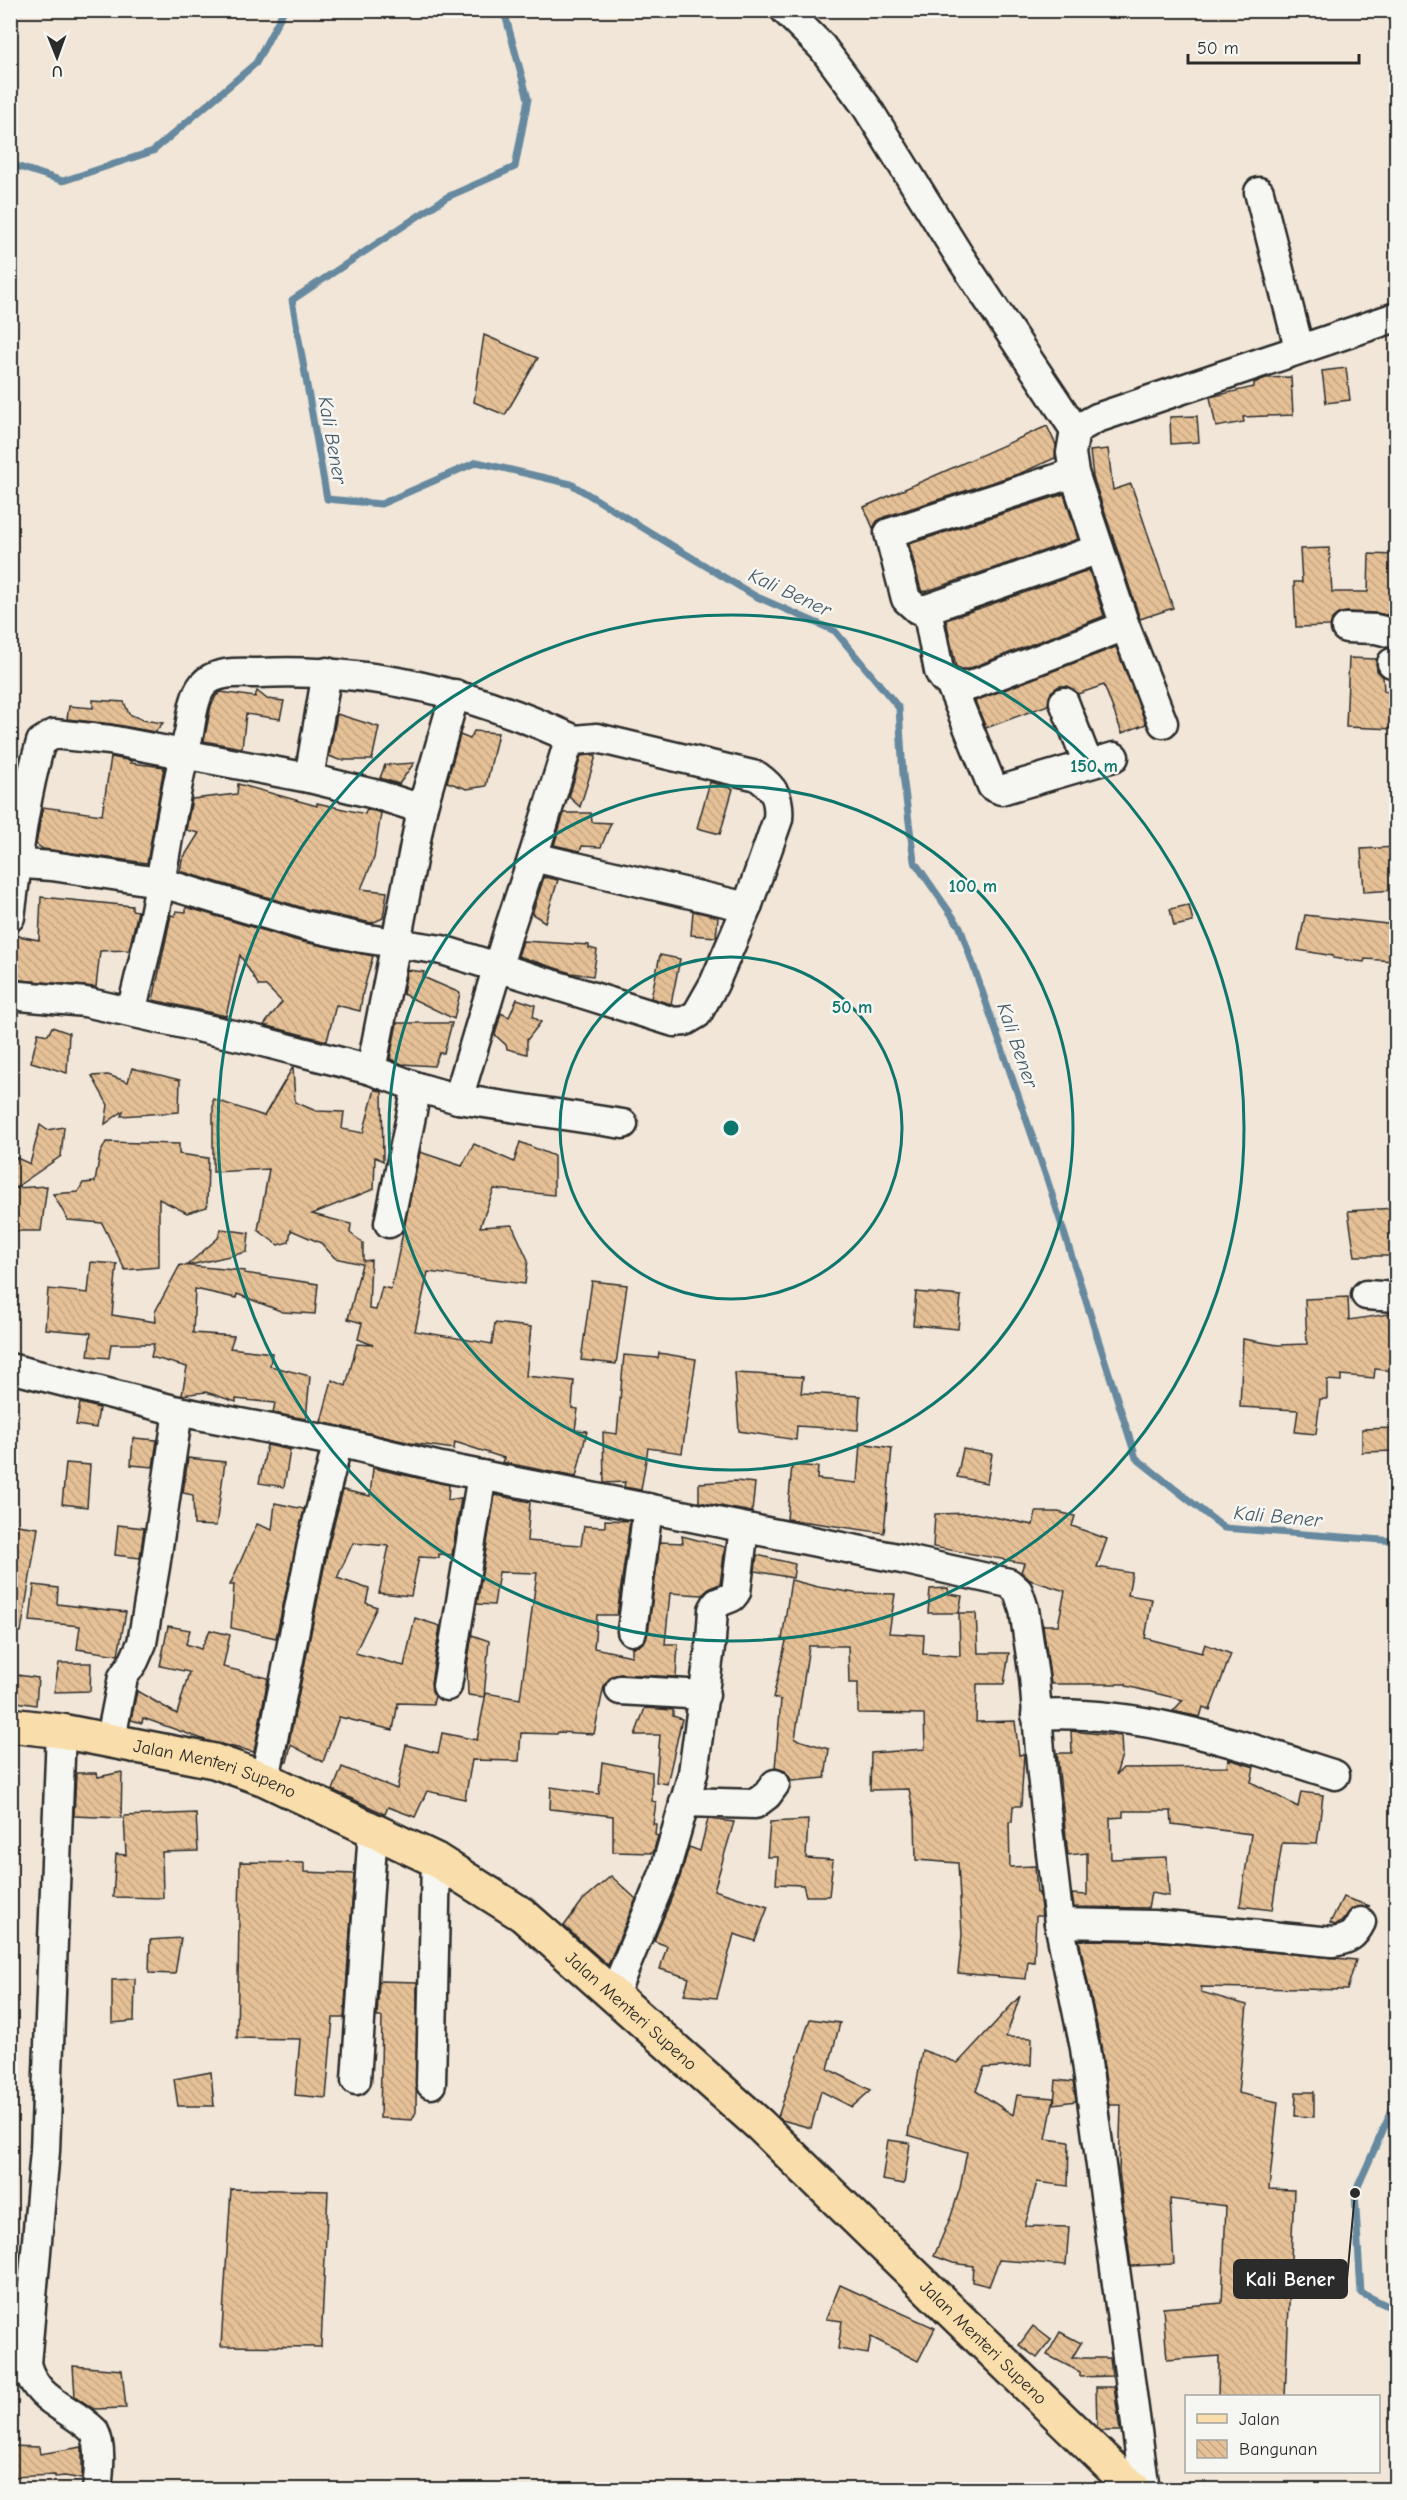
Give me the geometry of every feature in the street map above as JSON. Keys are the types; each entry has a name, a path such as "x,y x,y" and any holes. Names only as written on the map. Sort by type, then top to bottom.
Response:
{"main road":[{"name":"Jalan Menteri Supeno","path":"10,1725 61,1731 214,1761 265,1779 436,1860 523,1915 760,2125 1135,2490"}],"street":[{"path":"785,10 822,47 866,106 960,257 1075,430 1071,453 1074,473 1125,626 1163,723"},
{"path":"1259,192 1299,348"},
{"path":"1075,430 1097,418 1396,317"},
{"path":"1074,473 889,533 906,599 917,609 927,609 1099,549"},
{"path":"927,609 939,671 943,680 951,685 963,687 1125,626"},
{"path":"1346,628 1376,629 1396,634"},
{"path":"309,778 327,672"},
{"path":"14,863 52,866 159,882 303,925 442,950 663,1019 674,1022 685,1021 697,1014 714,984 747,907 778,819 779,805 775,791 757,776 597,738 575,740 538,722 426,686 327,672 226,674 207,681 197,696 184,754 159,882 154,914 131,1012"},
{"path":"951,685 992,786 1000,790 1101,761 1064,702"},
{"path":"371,1070 394,942 422,808 455,694"},
{"path":"10,917 14,863 36,759 41,742 48,736 67,735 110,740 309,778 422,808"},
{"path":"458,1099 567,747 575,740"},
{"path":"533,857 747,907"},
{"path":"10,995 85,1002 256,1040 371,1070 458,1099 623,1124"},
{"path":"389,1223 417,1087"},
{"path":"1366,1295 1396,1297"},
{"path":"10,1368 178,1411 338,1442 482,1475 902,1558 1010,1583 1018,1591 1024,1610 1034,1677 1036,1715 1059,1923 1085,2048 1145,2490"},
{"path":"113,1742 114,1723 123,1677 142,1643 156,1567 178,1411"},
{"path":"265,1779 313,1539 338,1442"},
{"path":"447,1686 482,1475"},
{"path":"632,1631 648,1508"},
{"path":"614,1994 664,1871 693,1773 705,1695 712,1610 717,1604 732,1598 736,1593 744,1528"},
{"path":"620,1690 705,1695"},
{"path":"1036,1715 1116,1717 1155,1724 1231,1742 1335,1775"},
{"path":"61,1731 45,2151 18,2364 42,2394 94,2431 97,2437 98,2453 97,2490"},
{"path":"684,1802 755,1804 767,1795 775,1784"},
{"path":"356,2080 373,1830"},
{"path":"431,2084 436,1860"},
{"path":"1059,1923 1154,1925 1332,1942 1346,1940 1355,1934 1361,1922"}],"building":[{"path":"484,335 538,358 505,415 474,402"},
{"path":"1346,368 1350,400 1326,403 1322,371"},
{"path":"1291,377 1293,415 1243,417 1244,422 1216,427 1210,397 1254,387 1254,383 1266,378"},
{"path":"1197,416 1199,442 1171,444 1170,417"},
{"path":"1047,426 1056,445 1055,458 1021,473 884,517 877,521 873,528 864,507"},
{"path":"1108,449 1113,490 1131,484 1173,608 1140,619 1093,477 1090,451"},
{"path":"1064,494 1078,539 924,592 921,590 909,544"},
{"path":"1329,548 1332,592 1368,592 1369,554 1395,555 1396,617 1377,613 1347,612 1338,614 1332,619 1330,626 1296,627 1294,582 1302,582 1300,549"},
{"path":"1089,570 1104,616 968,669 956,667 946,620"},
{"path":"1116,647 1146,724 1122,733 1104,685 1078,694 1067,686 1059,686 1051,692 1048,705 986,728 975,701"},
{"path":"1349,658 1376,659 1377,671 1383,677 1384,691 1396,692 1396,729 1346,727"},
{"path":"257,691 267,699 284,701 280,719 246,714 242,748 204,741 211,706 216,696 221,692 255,697"},
{"path":"93,700 124,702 129,714 143,720 163,723 155,732 67,719 69,706 93,708"},
{"path":"337,714 379,727 372,760 339,760 329,756"},
{"path":"474,731 498,733 486,786 467,789 447,782 460,735 470,739"},
{"path":"581,756 596,756 580,807 569,797"},
{"path":"111,757 132,761 130,763 164,767 147,863 43,849 36,844 43,807 102,815"},
{"path":"414,763 399,784 380,778 385,765"},
{"path":"710,782 733,789 720,834 697,828"},
{"path":"238,784 317,806 317,803 365,814 367,809 381,813 374,858 361,889 387,892 383,918 372,923 307,909 180,871 182,860 199,833 186,830 192,799 237,794"},
{"path":"564,813 591,813 592,822 611,823 601,847 582,846 580,851 554,845"},
{"path":"1396,847 1396,890 1364,892 1361,849"},
{"path":"544,877 558,880 545,922 532,914"},
{"path":"41,897 132,906 132,910 138,911 129,950 100,951 96,987 10,979 13,935 39,940"},
{"path":"1189,905 1193,922 1174,926 1170,909"},
{"path":"186,907 298,941 373,956 360,1011 336,1005 327,1041 264,1025 282,1002 266,986 259,986 240,955 226,1016 153,1000 171,915 175,916 176,911 186,912"},
{"path":"693,911 718,917 716,937 691,935"},
{"path":"1305,915 1396,925 1394,961 1365,959 1364,962 1298,950"},
{"path":"523,941 589,945 589,948 597,950 593,976 571,973 518,956"},
{"path":"660,955 680,959 671,1004 651,998"},
{"path":"407,970 424,972 423,977 460,993 454,1019 403,994"},
{"path":"517,999 535,1005 533,1017 541,1022 527,1040 527,1054 507,1049 506,1045 495,1035 501,1013 509,1017"},
{"path":"397,1023 452,1023 444,1053 439,1053 434,1066 402,1064 390,1059"},
{"path":"52,1027 69,1033 67,1073 31,1062 38,1033 48,1035"},
{"path":"293,1067 295,1102 316,1111 344,1112 342,1129 363,1133 375,1089 382,1092 383,1161 375,1157 374,1189 312,1214 351,1224 350,1233 363,1243 363,1261 371,1260 369,1309 376,1310 382,1287 391,1289 420,1152 462,1166 474,1144 514,1162 520,1142 554,1156 554,1195 494,1189 480,1227 512,1225 528,1260 525,1284 428,1272 415,1331 492,1344 495,1323 531,1327 526,1376 574,1381 572,1408 578,1409 575,1430 587,1431 576,1477 502,1462 504,1458 455,1442 454,1449 411,1443 321,1422 332,1380 346,1386 357,1344 373,1345 358,1339 362,1323 348,1319 362,1264 335,1258 321,1243 291,1230 289,1242 278,1245 258,1230 269,1169 213,1172 213,1099 264,1116"},
{"path":"132,1068 180,1080 179,1112 121,1116 123,1111 105,1124 108,1105 92,1076 108,1075 128,1082"},
{"path":"40,1125 47,1130 64,1127 61,1156 15,1188 47,1186 41,1231 10,1231 10,1155 30,1164"},
{"path":"106,1142 179,1144 179,1154 208,1158 207,1207 187,1213 159,1199 159,1267 125,1270 102,1223 68,1220 53,1194 78,1192 83,1183 95,1182 100,1154"},
{"path":"1394,1208 1394,1256 1355,1256 1348,1211"},
{"path":"221,1229 249,1233 247,1252 186,1266 218,1238"},
{"path":"91,1262 117,1264 112,1315 156,1322 155,1312 180,1265 245,1271 244,1273 318,1284 315,1314 283,1312 237,1294 236,1298 195,1289 193,1333 234,1336 230,1348 272,1353 270,1366 310,1376 306,1419 273,1413 275,1403 236,1399 236,1402 206,1392 182,1395 187,1367 151,1357 154,1344 111,1344 109,1358 88,1356 91,1333 45,1329 48,1289 88,1293"},
{"path":"592,1281 627,1285 616,1364 581,1360"},
{"path":"916,1292 961,1296 958,1329 913,1325"},
{"path":"1348,1297 1349,1320 1396,1313 1396,1371 1375,1369 1374,1378 1341,1375 1341,1381 1327,1380 1327,1399 1320,1399 1316,1434 1295,1432 1298,1410 1240,1407 1243,1339 1278,1345 1307,1344 1305,1299"},
{"path":"659,1353 696,1359 682,1453 648,1448 641,1490 624,1487 625,1482 604,1483 603,1432 617,1434 624,1355 658,1358"},
{"path":"735,1373 803,1377 801,1393 860,1396 858,1430 797,1426 796,1440 739,1431"},
{"path":"80,1403 99,1408 96,1428 76,1425"},
{"path":"1396,1428 1396,1451 1362,1452 1362,1429"},
{"path":"133,1438 157,1440 153,1467 131,1465"},
{"path":"860,1443 892,1448 884,1533 787,1519 792,1465 818,1467 817,1479 857,1483"},
{"path":"267,1445 290,1450 284,1487 259,1483"},
{"path":"963,1449 992,1454 987,1483 957,1477"},
{"path":"188,1458 225,1462 216,1526 194,1525 193,1495 183,1493"},
{"path":"66,1463 90,1465 87,1507 62,1504"},
{"path":"373,1468 449,1485 448,1500 461,1498 452,1555 439,1554 439,1558 419,1557 411,1596 379,1593 389,1546 353,1543 337,1578 369,1589 366,1603 377,1607 355,1653 404,1666 415,1618 440,1626 431,1683 435,1696 433,1704 398,1703 393,1730 339,1717 323,1762 291,1745 287,1762 285,1762 329,1543 343,1490 370,1496"},
{"path":"735,1481 755,1483 752,1512 699,1502 699,1483"},
{"path":"495,1495 530,1502 527,1541 581,1545 584,1526 605,1527 605,1520 630,1521 617,1615 597,1615 594,1648 632,1656 632,1647 639,1646 645,1641 660,1542 683,1543 682,1536 725,1547 720,1584 710,1588 702,1595 670,1593 665,1644 678,1644 676,1677 621,1674 612,1676 604,1686 594,1734 521,1733 519,1761 472,1760 465,1799 427,1791 415,1817 388,1807 385,1814 333,1790 342,1767 397,1789 406,1745 438,1753 442,1733 477,1740 486,1693 520,1699 537,1573 499,1572 494,1605 477,1604"},
{"path":"275,1503 304,1509 276,1638 231,1628 234,1585 230,1585 257,1524 272,1530"},
{"path":"1036,1512 1058,1512 1075,1516 1072,1526 1107,1539 1097,1567 1132,1573 1128,1595 1152,1599 1145,1638 1202,1653 1205,1644 1231,1654 1210,1710 1203,1707 1200,1717 1173,1711 1183,1700 1126,1686 1126,1684 1051,1684 1043,1625 1058,1625 1065,1591 1030,1580 1021,1572 1024,1563 933,1547 935,1514 974,1513 1033,1525"},
{"path":"10,1524 38,1528 21,1632 10,1631"},
{"path":"118,1525 144,1528 140,1558 115,1555"},
{"path":"757,1555 795,1564 793,1578 755,1571"},
{"path":"791,1580 855,1593 895,1594 889,1633 924,1635 923,1654 960,1656 959,1613 976,1613 978,1653 1009,1653 1004,1684 977,1684 976,1722 1015,1721 1019,1755 1024,1754 1021,1806 1013,1806 1012,1822 1009,1822 1010,1867 1035,1866 1042,1916 1036,1916 1034,1962 1028,1961 1026,1979 958,1973 962,1935 958,1863 916,1860 915,1818 909,1789 870,1790 871,1753 925,1749 924,1714 858,1713 858,1683 849,1683 848,1646 809,1646 795,1739 829,1749 825,1778 792,1781 785,1771 775,1768 781,1700 773,1698 786,1641 782,1640"},
{"path":"34,1585 58,1588 57,1604 126,1612 118,1655 77,1649 80,1626 30,1621"},
{"path":"948,1588 949,1594 962,1596 959,1613 928,1613 930,1589"},
{"path":"168,1626 190,1630 186,1644 201,1649 210,1630 230,1635 223,1667 268,1678 254,1752 208,1741 143,1718 142,1723 131,1720 137,1691 177,1714 189,1672 160,1666"},
{"path":"472,1635 489,1641 484,1697 468,1695 467,1666"},
{"path":"59,1663 91,1663 90,1691 54,1692"},
{"path":"10,1674 38,1678 36,1705 10,1701"},
{"path":"645,1708 673,1710 673,1716 682,1719 667,1784 656,1782 660,1735 635,1735"},
{"path":"1071,1731 1121,1736 1122,1755 1116,1775 1123,1768 1227,1767 1228,1759 1254,1767 1251,1782 1298,1807 1301,1792 1323,1795 1317,1844 1282,1843 1272,1910 1240,1906 1251,1834 1172,1824 1171,1811 1123,1811 1123,1817 1110,1818 1111,1859 1167,1857 1169,1896 1151,1893 1148,1908 1074,1907 1072,1894 1087,1895 1087,1853 1068,1855 1057,1753 1072,1753"},
{"path":"602,1762 652,1772 652,1801 656,1802 653,1824 656,1824 655,1835 658,1836 653,1853 613,1852 613,1816 550,1809 551,1787 599,1794"},
{"path":"122,1772 121,1818 74,1816 76,1773 97,1773 98,1777"},
{"path":"196,1813 198,1851 162,1852 163,1898 113,1897 116,1854 126,1855 124,1816"},
{"path":"708,1819 734,1822 714,1890 768,1907 755,1941 734,1934 717,1998 684,1995 689,1978 660,1969 667,1946 654,1941 680,1877 689,1847 700,1851"},
{"path":"808,1820 806,1858 833,1860 829,1896 806,1896 803,1885 776,1884 778,1857 767,1857 770,1822"},
{"path":"240,1862 304,1863 304,1872 354,1874 344,2018 333,2018 326,2098 295,2095 300,2039 237,2038"},
{"path":"611,1876 636,1899 608,1965 564,1926 583,1900"},
{"path":"1343,1897 1370,1906 1353,1908 1341,1922 1335,1925 1330,1923"},
{"path":"181,1938 175,1974 149,1973 150,1940"},
{"path":"1079,1940 1153,1941 1356,1960 1347,1990 1201,1987 1201,1992 1247,2005 1238,2093 1278,2102 1269,2189 1294,2190 1285,2395 1218,2395 1219,2356 1167,2360 1163,2308 1222,2303 1226,2206 1170,2199 1174,2264 1131,2266 1119,2171 1121,2105 1109,2105 1101,2045"},
{"path":"135,1979 134,2021 112,2023 112,1980"},
{"path":"379,1981 417,1982 416,2112 412,2120 380,2118 382,2017 377,2017"},
{"path":"1020,1996 1006,2037 1032,2038 1031,2065 984,2068 976,2091 1013,2115 1017,2095 1054,2098 1046,2139 1069,2142 1068,2186 1037,2182 1025,2226 1069,2227 1066,2265 999,2260 989,2286 972,2282 973,2266 953,2263 934,2256 960,2188 967,2152 908,2135 922,2050 958,2063"},
{"path":"810,2019 840,2023 828,2069 871,2090 852,2107 821,2091 811,2128 778,2117"},
{"path":"211,2072 214,2106 178,2106 174,2079"},
{"path":"1056,2080 1073,2082 1076,2101 1054,2104"},
{"path":"1296,2092 1314,2092 1314,2117 1295,2116"},
{"path":"888,2140 910,2143 904,2184 882,2180"},
{"path":"231,2189 328,2191 321,2347 221,2346"},
{"path":"840,2285 935,2328 918,2361 871,2337 868,2354 838,2349 842,2321 826,2319"},
{"path":"1033,2326 1051,2340 1037,2358 1019,2345"},
{"path":"1060,2332 1081,2343 1072,2358 1110,2358 1112,2376 1080,2377 1080,2372 1047,2355"},
{"path":"73,2366 122,2370 126,2408 94,2409 75,2396"},
{"path":"1096,2387 1114,2387 1120,2431 1101,2431 1097,2427"},
{"path":"10,2446 39,2447 40,2454 82,2447 82,2479 55,2477 55,2475 10,2477"}],"waterway":[{"name":"Kali Bener","path":"10,164 63,181 153,151 256,63 284,10"},
{"name":"Kali Bener","path":"497,10 506,18 528,99 515,167 447,197 292,300 327,499 381,504 477,462 571,484 755,596 835,631 899,708 903,775 914,861 960,927 1047,1179 1136,1458 1224,1528 1396,1541"},
{"name":"Kali Bener","path":"1396,2101 1355,2193 1361,2293 1396,2310"}],"place":[{"name":"Kali Bener","path":"1355,2193"}]}
